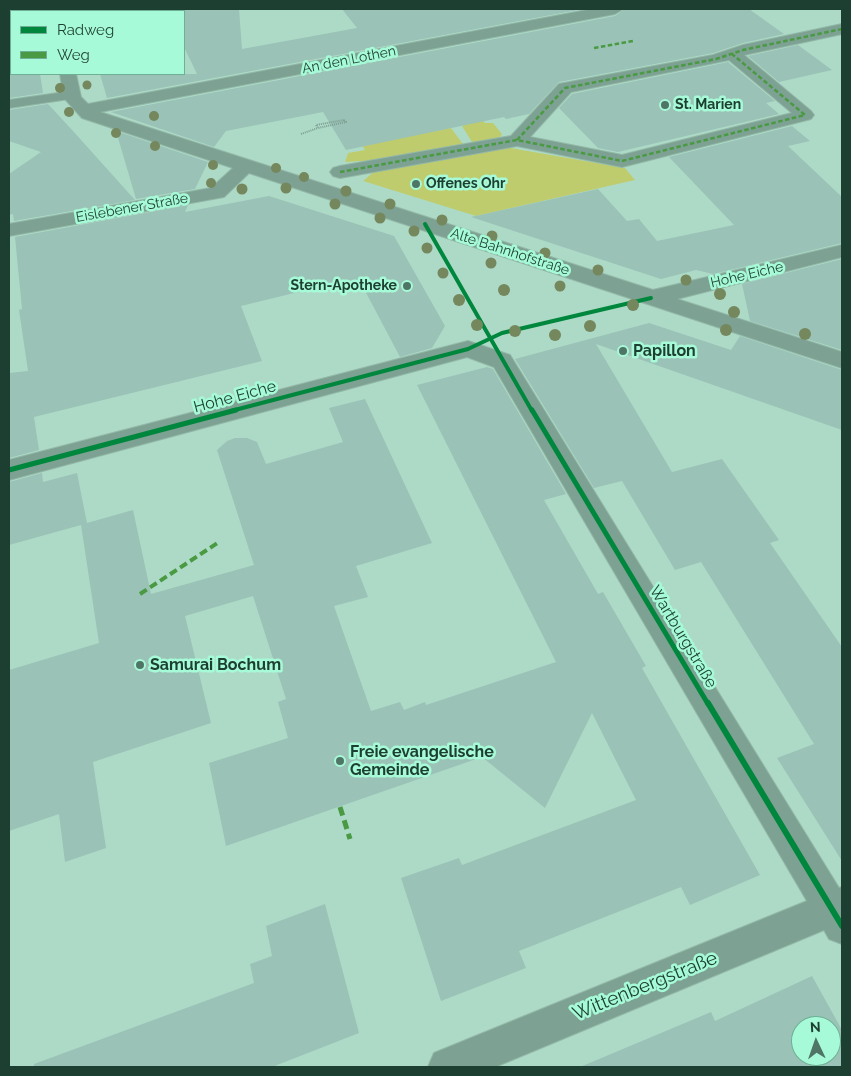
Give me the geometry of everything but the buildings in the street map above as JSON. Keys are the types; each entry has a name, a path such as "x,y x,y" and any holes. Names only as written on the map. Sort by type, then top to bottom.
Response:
{"street":[{"name":"An den Lothen","path":"78,103 616,9"},
{"path":"517,140 565,88 716,59 842,30"},
{"path":"340,172 517,140 622,161 806,115 732,54"},
{"path":"68,75 78,103"},
{"name":"Alte Bahnhofstraße","path":"78,103 88,114 842,360"},
{"name":"Eislebener Straße","path":"9,230 217,192 246,166"},
{"name":"Hohe Eiche","path":"652,298 842,251"},
{"name":"Hohe Eiche","path":"9,470 468,349"},
{"name":"Wartburgstraße","path":"468,349 502,361 839,914"},
{"name":"Wittenbergstraße","path":"448,1067 780,930 839,914"}],"lane":[{"path":"9,104 78,103"}],"path":[{"path":"301,134 346,121"}],"green space":[{"path":"481,119 485,123 493,123 502,134 500,137 476,143 472,142 462,126 465,125 464,123"},
{"path":"427,128 430,132 451,128 463,144 380,160 345,162 348,153 365,150 360,142"},
{"path":"505,147 625,168 635,180 476,216 363,181 376,170"}],"marked path":[{"path":"517,140 565,88 716,59 743,50 842,29"},
{"path":"594,48 633,41"},
{"path":"340,172 517,140 622,161 805,115 732,54"},
{"path":"140,594 219,542"},
{"path":"340,807 350,839"}],"cycle path":[{"path":"425,224 502,361 842,926"},
{"path":"9,470 468,349 502,333 651,298"}],"place":[{"name":"St. Marien","path":"665,105"},
{"name":"Offenes Ohr","path":"416,184"},
{"name":"Stern-Apotheke","path":"407,286"},
{"name":"Papillon","path":"623,351"},
{"name":"Samurai Bochum","path":"140,665"},
{"name":"Freie evangelische Gemeinde","path":"340,761"}]}
